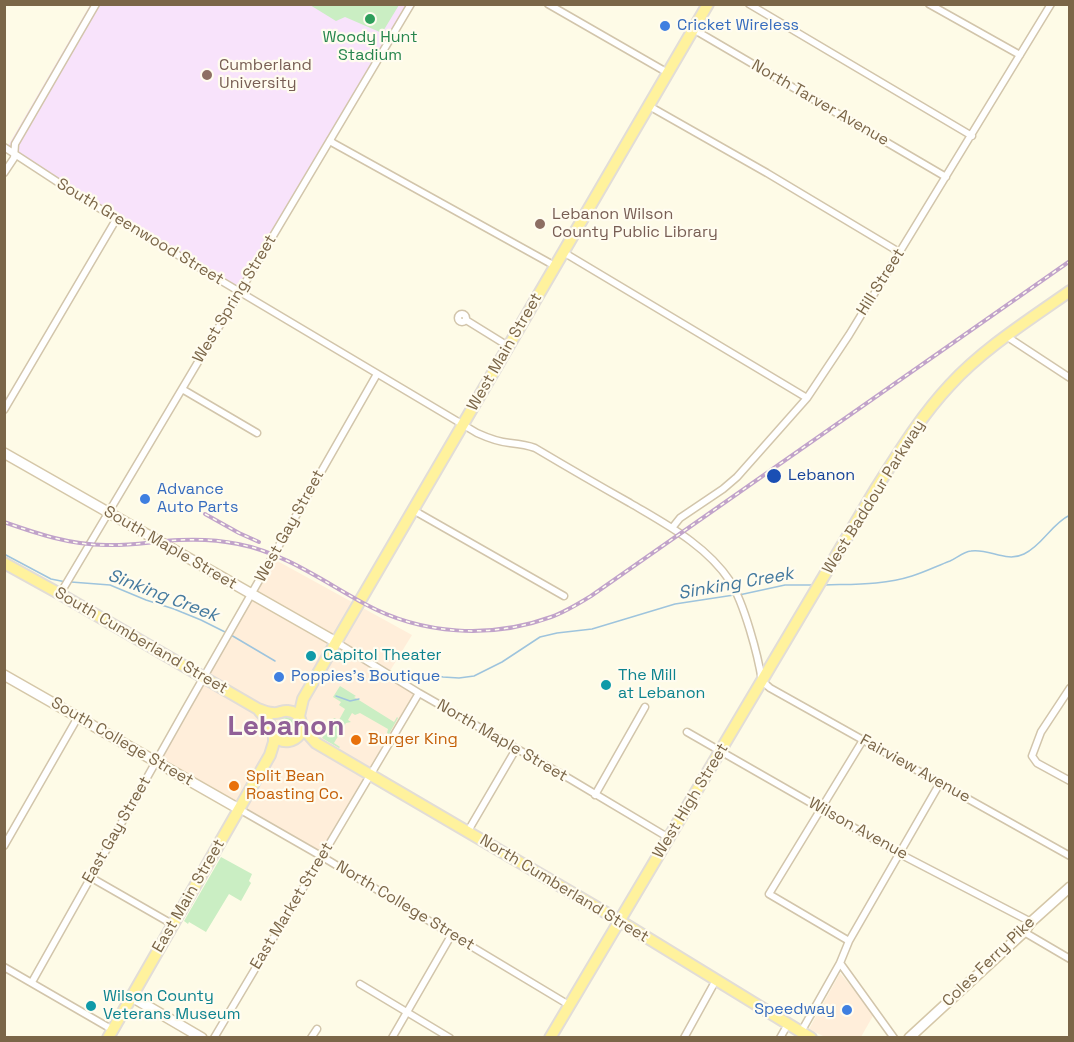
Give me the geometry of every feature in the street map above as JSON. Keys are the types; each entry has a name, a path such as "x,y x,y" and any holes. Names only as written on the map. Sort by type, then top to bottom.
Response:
{"main road":[{"name":"West Main Street","path":"301,721 303,699 708,4"},
{"name":"West Baddour Parkway","path":"762,681 894,459 924,416 951,383 1005,336 1070,291"},
{"name":"South Cumberland Street","path":"4,563 63,590 258,709 272,713 284,712"},
{"name":"West High Street","path":"550,1038 762,681"},
{"name":"West Main Street","path":"284,712 303,699"},
{"path":"258,709 273,731 282,740 292,740 300,734 301,721 294,712 284,712 273,719 273,731"},
{"name":"North Cumberland Street","path":"301,721 316,743 620,921 806,1035"},
{"name":"East Main Street","path":"270,755 273,731"},
{"name":"North Cumberland Street","path":"292,740 316,743"},
{"name":"East Main Street","path":"110,1034 270,755 292,740"}],"street":[{"path":"4,173 14,158 15,144 96,4"},
{"name":"West Spring Street","path":"63,590 411,4"},
{"path":"548,4 668,73"},
{"path":"749,4 972,136"},
{"path":"929,4 1020,56"},
{"name":"Hill Street","path":"672,528 680,518 737,477 807,398 972,136 1051,4"},
{"name":"North Tarver Avenue","path":"693,29 946,177"},
{"path":"649,106 899,252"},
{"path":"330,140 555,266"},
{"name":"South Greenwood Street","path":"4,147 82,198 463,425 489,439 535,448 692,542 708,555 730,582 740,602 760,666 762,681"},
{"path":"4,410 117,218"},
{"path":"563,252 807,398"},
{"path":"466,320 508,346"},
{"path":"1005,336 1070,378"},
{"name":"West Gay Street","path":"203,677 377,374"},
{"path":"182,388 257,433"},
{"name":"South Maple Street","path":"4,453 336,642"},
{"path":"413,510 564,596"},
{"name":"North Maple Street","path":"336,642 419,693 669,838"},
{"name":"East Gay Street","path":"32,982 203,677"},
{"name":"South College Street","path":"6,680 78,717 239,809"},
{"name":"Fairview Avenue","path":"762,681 770,688 1070,856"},
{"path":"1070,688 1041,732 1032,756 1036,763 1070,781"},
{"name":"East Market Street","path":"214,1038 419,693"},
{"path":"595,795 645,707"},
{"path":"4,846 78,717"},
{"name":"Wilson Avenue","path":"687,732 900,854 1031,922"},
{"path":"849,941 769,894 863,740"},
{"path":"468,831 516,749"},
{"path":"806,1035 849,941 940,783"},
{"name":"North College Street","path":"239,809 569,1005"},
{"path":"90,877 172,924"},
{"name":"Coles Ferry Pike","path":"914,1037 1024,932 1031,922 1070,887"},
{"path":"1024,932 1070,959"},
{"path":"392,1038 452,934"},
{"path":"840,963 894,1038"},
{"path":"4,967 32,982 110,1034"},
{"path":"684,1038 716,980"},
{"path":"360,984 450,1038"},
{"path":"132,997 202,1038"},
{"path":"780,1038 788,1024"},
{"path":"311,1038 317,1029"}],"shaded area":[{"name":"Cumberland University","path":"90,5 406,5 241,284 235,285 82,198 8,146"},
{"path":"272,558 412,635 388,674 419,693 321,856 156,762"},
{"path":"840,973 874,1014 861,1037 825,1037 809,1029"}],"green space":[{"name":"Woody Hunt Stadium","path":"399,4 382,33 345,17 336,21 310,5"},
{"path":"340,686 394,722 397,717 389,734 388,729 360,713 355,715 352,713 348,720 351,722 346,723 334,743 339,748 322,738 334,718 339,720 345,709 339,705 341,702 333,697"},
{"path":"287,716 294,719 297,726 294,733 287,736 280,733 277,726 280,719"},
{"path":"221,857 252,874 249,881 251,883 241,901 229,894 206,932 184,921"}],"waterway":[{"name":"Sinking Creek","path":"825,585 868,584 901,579 926,571 971,551 1017,556 1031,550 1057,524 1070,515"},
{"name":"Sinking Creek","path":"4,554 51,579 66,582"},
{"name":"Sinking Creek","path":"71,582 110,585 201,620 227,633"},
{"name":"Sinking Creek","path":"739,595 785,585 814,585"},
{"name":"Sinking Creek","path":"401,677 411,674 459,678 474,676 502,662 540,637 592,629 675,604 734,595"},
{"name":"Sinking Creek","path":"231,635 275,661"},
{"name":"Sinking Creek","path":"336,696 350,701 359,699"}],"railway":[{"path":"4,522 55,538 93,545 194,540 238,544 288,561 365,604 410,622 433,628 481,631 528,624 561,613 591,596 1070,261"},
{"path":"205,514 259,542"}],"place":[{"name":"Woody Hunt Stadium","path":"370,19"},
{"name":"Cricket Wireless","path":"665,26"},
{"name":"Cumberland University","path":"207,75"},
{"name":"Lebanon Wilson County Public Library","path":"540,224"},
{"name":"Lebanon","path":"774,476"},
{"name":"Advance Auto Parts","path":"145,499"},
{"name":"Capitol Theater","path":"311,656"},
{"name":"Poppies's Boutique","path":"279,677"},
{"name":"The Mill at Lebanon","path":"606,685"},
{"name":"Burger King","path":"356,740"},
{"name":"Split Bean Roasting Co.","path":"234,786"},
{"name":"Wilson County Veterans Museum","path":"91,1006"},
{"name":"Speedway","path":"847,1010"}],"district":[{"name":"Lebanon","path":"286,727"}]}
